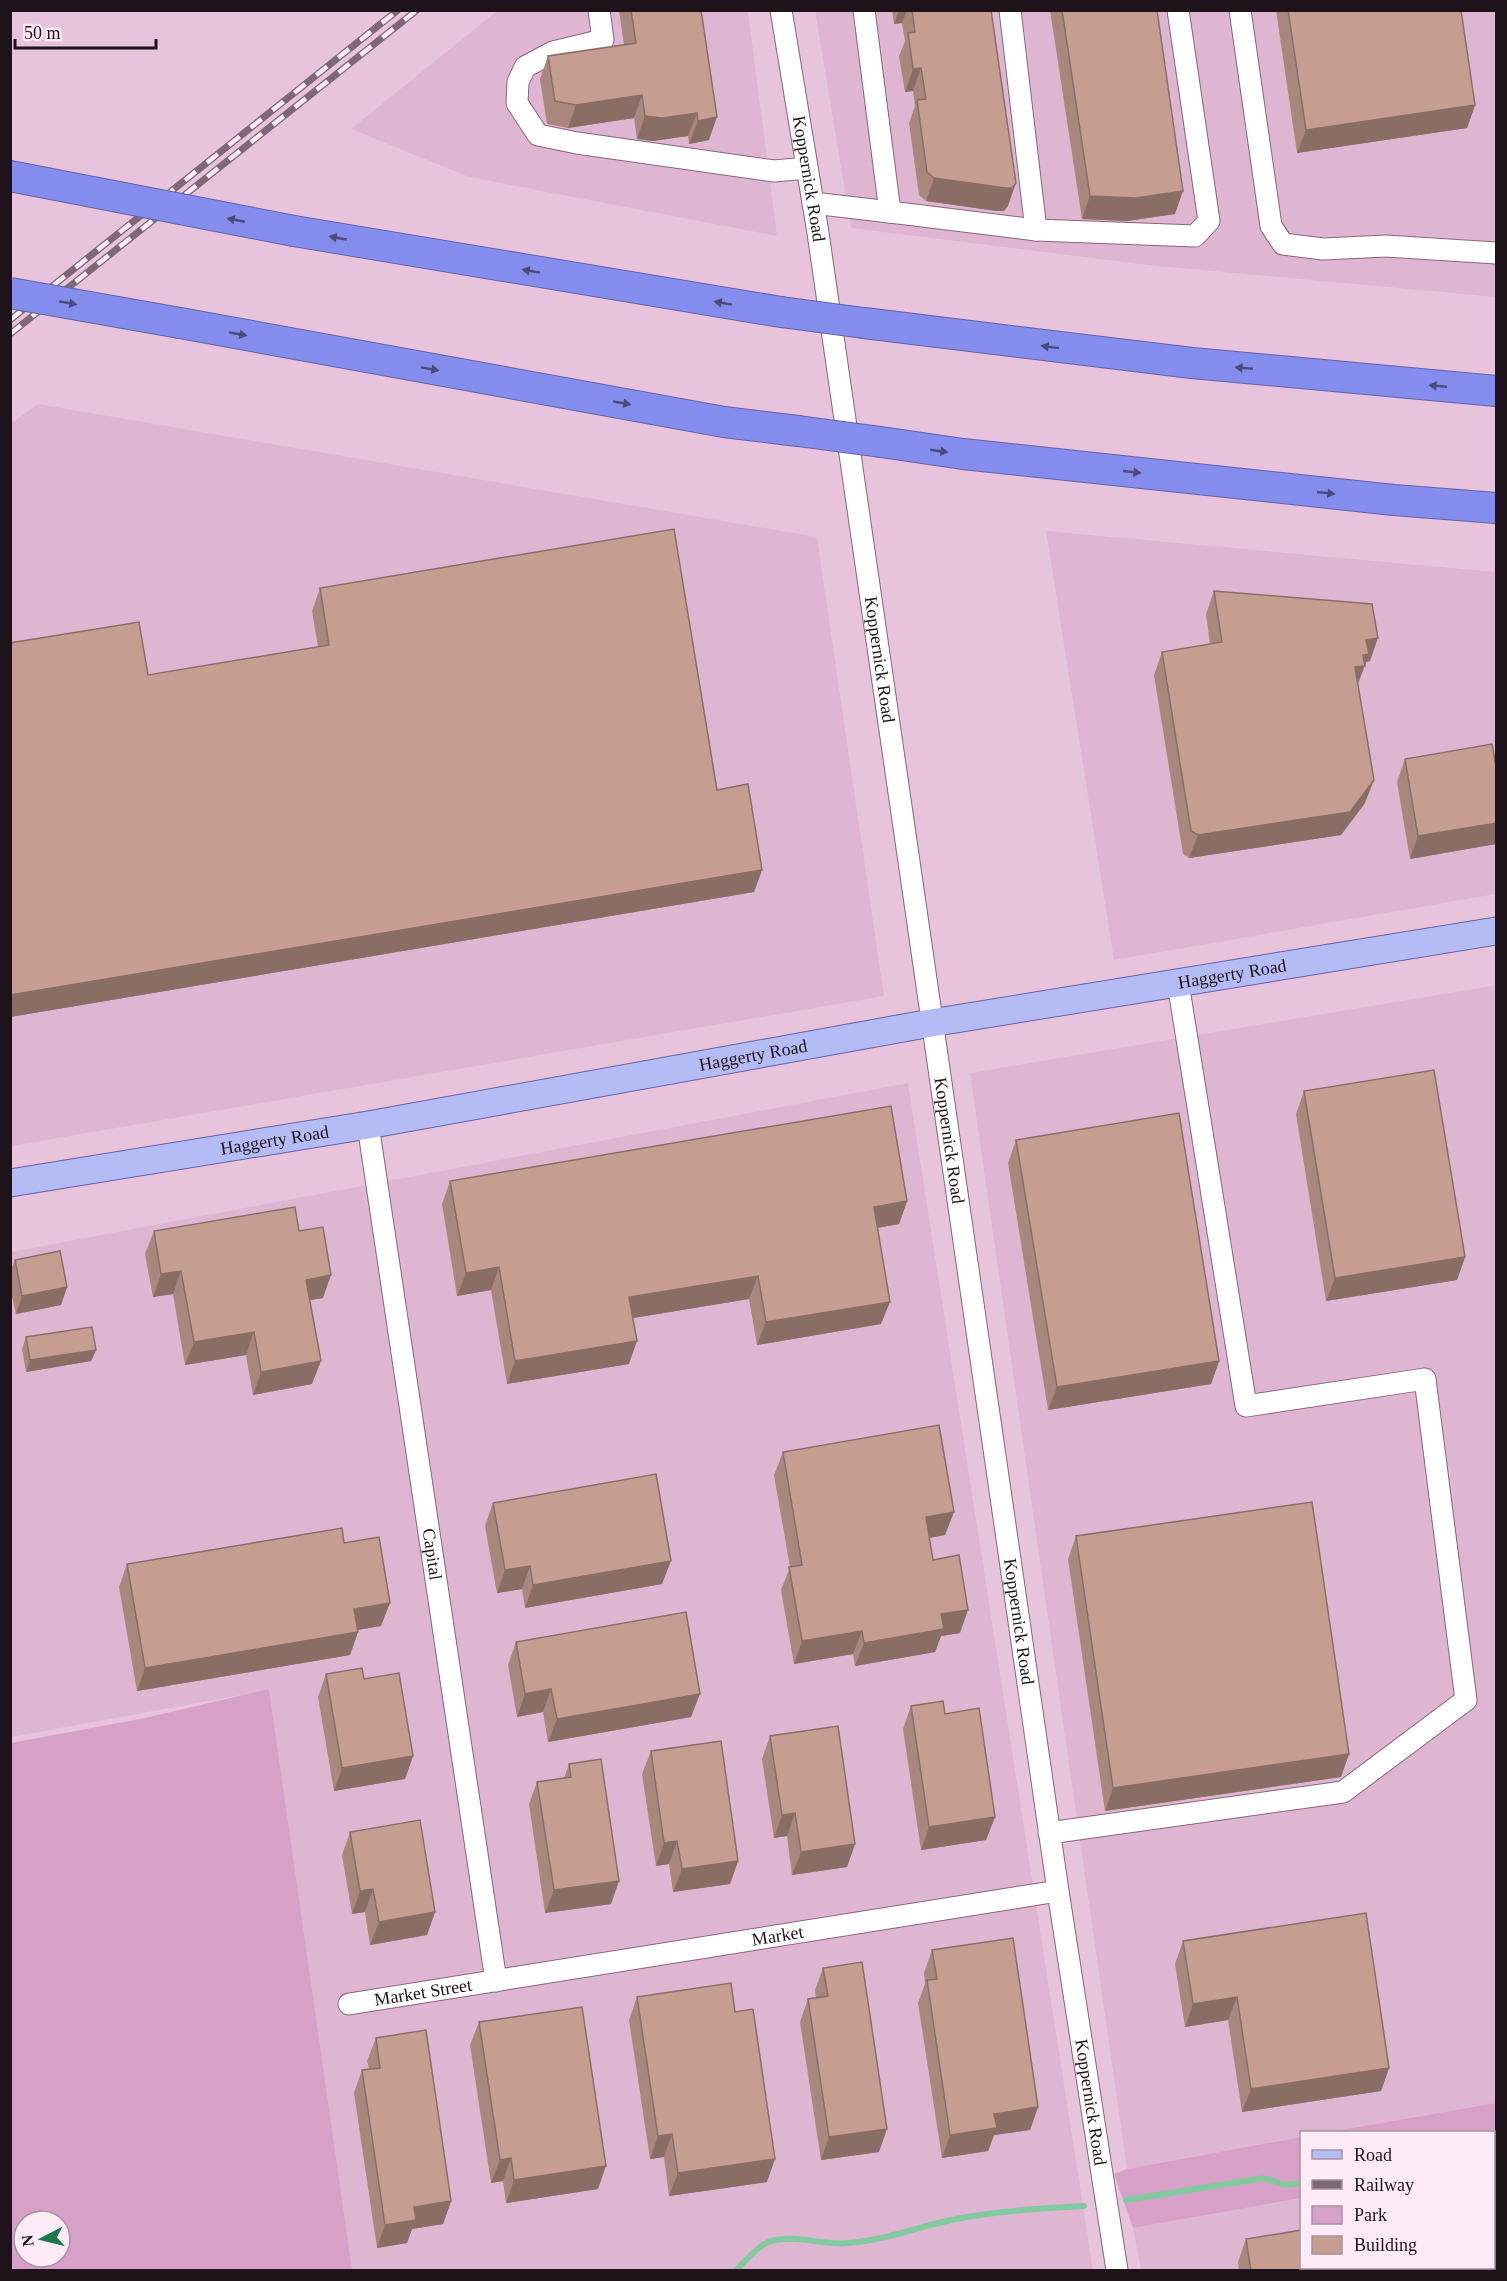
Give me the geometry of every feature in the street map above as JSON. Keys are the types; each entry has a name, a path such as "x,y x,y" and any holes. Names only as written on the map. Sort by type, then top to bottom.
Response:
{"highway":[{"path":"10,176 294,231 781,312 1192,363 1497,391"},
{"path":"10,292 724,422 963,454 1394,500 1497,507"}],"main road":[{"name":"Haggerty Road","path":"10,1183 369,1125 932,1023 1497,931"}],"street":[{"path":"599,10 603,40 553,52 525,68 518,82 517,103 538,135 577,143 774,171 807,168"},
{"name":"Koppernick Road","path":"781,10 813,203 1049,1833 1117,2271"},
{"path":"864,10 890,213"},
{"path":"1010,10 1036,230"},
{"path":"813,203 1036,230 1195,236 1209,221 1178,10"},
{"path":"1240,10 1271,226 1282,244 1323,249 1386,246 1497,253"},
{"path":"1049,1833 1344,1791 1466,1700 1425,1379 1246,1406 1178,983"},
{"name":"Capital","path":"369,1125 496,1981"},
{"name":"Market","path":"496,1981 1058,1891"},
{"name":"Market Street","path":"349,2004 496,1981"}],"shaded area":[{"path":"497,11 748,11 777,236 469,177 351,129"},
{"path":"815,11 1496,11 1496,297 1148,265 851,228"},
{"path":"38,404 817,537 884,996 11,1146 10,424"},
{"path":"1046,531 1496,572 1496,894 1114,960"},
{"path":"1496,985 1496,2103 1335,2131 1300,2131 1300,2137 1127,2169 970,1073"},
{"path":"908,1083 1093,2270 351,2270 269,1690 11,1737 11,1252"},
{"path":"1496,2163 1496,2270 1141,2270 1133,2228 1300,2198 1300,2269 1495,2269"}],"green space":[{"path":"269,1689 352,2270 11,2270 11,1743 145,1718"},
{"path":"1496,2103 1496,2163 1495,2131 1335,2131"},
{"path":"1300,2137 1300,2198 1133,2228 1114,2174 1127,2169"}],"building":[{"path":"631,10 701,10 717,117 698,121 697,113 662,118 645,116 642,95 576,105 555,101 548,56 636,43"},
{"path":"912,10 991,10 1016,183 1012,188 934,178 927,172 917,100 926,99 921,68 913,69 908,33 915,32"},
{"path":"1062,10 1157,10 1183,191 1136,198 1090,196"},
{"path":"1288,10 1461,10 1475,105 1306,130"},
{"path":"674,529 717,790 748,784 762,870 10,995 10,643 139,622 148,675 329,645 320,588"},
{"path":"1214,591 1372,604 1378,638 1366,640 1369,654 1363,655 1365,666 1355,667 1374,780 1350,812 1198,835 1191,831 1162,652 1222,642"},
{"path":"1492,744 1497,772 1497,823 1418,836 1405,759"},
{"path":"1434,1070 1465,1257 1335,1278 1304,1091"},
{"path":"891,1106 907,1201 874,1207 890,1302 766,1322 758,1276 629,1297 637,1341 515,1361 499,1267 466,1273 450,1181"},
{"path":"1179,1113 1219,1361 1057,1387 1016,1140"},
{"path":"295,1207 299,1231 323,1227 331,1275 306,1280 321,1361 261,1372 254,1332 194,1342 181,1271 161,1274 154,1231"},
{"path":"60,1251 67,1287 22,1296 15,1260"},
{"path":"92,1327 96,1350 30,1360 26,1337"},
{"path":"939,1425 954,1512 926,1517 933,1560 959,1555 968,1610 941,1614 944,1629 864,1643 862,1631 802,1641 789,1567 802,1565 783,1452"},
{"path":"656,1474 671,1561 533,1585 530,1566 505,1570 493,1503"},
{"path":"1312,1502 1349,1754 1113,1788 1076,1536"},
{"path":"342,1528 344,1543 379,1537 390,1603 354,1609 358,1632 145,1668 127,1564"},
{"path":"686,1612 700,1694 557,1719 551,1689 525,1694 516,1642"},
{"path":"362,1668 364,1679 399,1673 413,1756 342,1768 326,1674"},
{"path":"943,1701 945,1714 979,1708 995,1817 929,1827 911,1706"},
{"path":"838,1726 855,1844 801,1852 795,1813 782,1815 770,1736"},
{"path":"721,1741 738,1861 682,1869 677,1841 664,1843 651,1751"},
{"path":"601,1759 619,1881 554,1890 537,1782 571,1777 569,1764"},
{"path":"420,1820 435,1912 379,1922 373,1889 360,1891 350,1832"},
{"path":"1366,1913 1389,2068 1251,2089 1237,1997 1193,2004 1183,1941"},
{"path":"1013,1938 1038,2107 994,2114 997,2128 950,2135 927,1980 937,1979 932,1950"},
{"path":"862,1962 887,2129 829,2137 808,1999 828,1996 823,1968"},
{"path":"731,1983 735,2012 753,2009 775,2159 678,2173 672,2134 658,2136 637,1997"},
{"path":"582,2007 606,2166 514,2180 511,2158 500,2160 479,2022"},
{"path":"426,2030 451,2201 414,2207 416,2220 385,2225 362,2070 380,2068 376,2038"},
{"path":"1497,2198 1497,2271 1251,2271 1246,2239 1300,2230 1300,2269 1495,2269 1495,2199"}],"waterway":[{"path":"1126,2200 1264,2178 1285,2185 1300,2183"},
{"path":"736,2270 761,2246 781,2239 849,2243 876,2239 972,2216 1084,2206"}],"railway":[{"path":"10,320 398,10"},
{"path":"10,334 417,10"}]}
